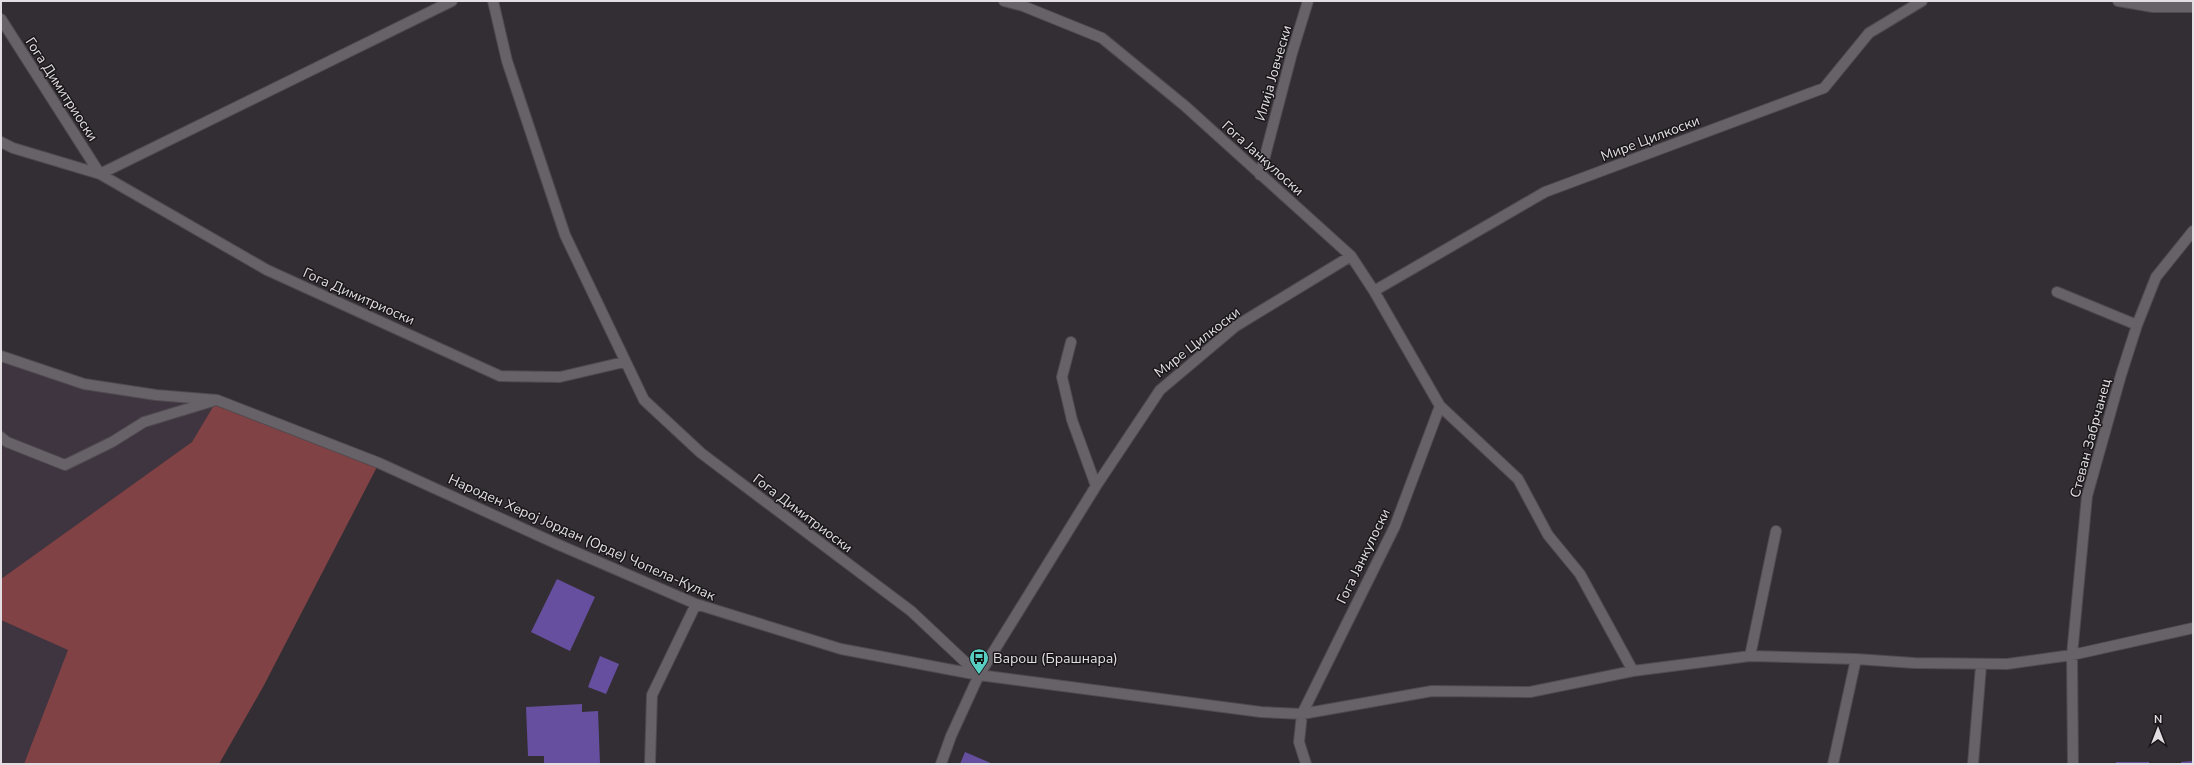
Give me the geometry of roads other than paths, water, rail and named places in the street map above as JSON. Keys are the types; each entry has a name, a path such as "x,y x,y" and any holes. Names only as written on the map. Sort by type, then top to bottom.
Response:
{"street":[{"path":"100,174 452,1"},
{"name":"Гога Димитриоски","path":"493,1 507,61 566,235 624,362 644,400 701,453 911,611 980,675"},
{"name":"Гога Јанкулоски","path":"1004,1 1023,6 1102,38 1186,106 1260,175 1351,256 1374,291 1440,406 1518,479 1548,534 1580,574 1634,672"},
{"name":"Илија Јовчески","path":"1260,175 1292,53 1308,1"},
{"name":"Мире Цилкоски","path":"1374,291 1545,192 1824,88 1869,33 1922,1"},
{"path":"2118,1 2153,6 2193,7"},
{"name":"Гога Димитриоски","path":"1,19 100,174"},
{"name":"Гога Димитриоски","path":"1,142 13,148 100,174 267,270 500,376 560,377 624,362"},
{"name":"Стеван Забрчанец","path":"2072,655 2087,496 2137,325 2156,277 2193,231"},
{"name":"Мире Цилкоски","path":"941,764 951,736 980,675 1096,486 1160,390 1236,326 1351,256"},
{"path":"2057,292 2137,325"},
{"path":"1070,342 1062,377 1072,420 1096,486"},
{"name":"Народен Херој Јордан (Орде) Чопела-Кулак","path":"1,356 84,384 156,395 217,400 378,462 557,544 696,604 841,649 980,675 1261,712 1302,714 1432,691 1530,692 1634,672 1750,656 1856,659 1981,666 2007,664 2072,655 2193,628"},
{"path":"1,437 7,442 65,465 112,442 144,422 217,400"},
{"name":"Гога Јанкулоски","path":"1302,714 1395,526 1440,406"},
{"path":"1750,656 1776,531"},
{"path":"650,764 652,695 696,604"},
{"path":"2072,655 2073,764"},
{"path":"1833,764 1856,659"},
{"path":"1973,764 1981,666"},
{"path":"1302,714 1299,742 1306,764"}],"place":[{"name":"Варош (Брашнара)","path":"979,675"}]}
